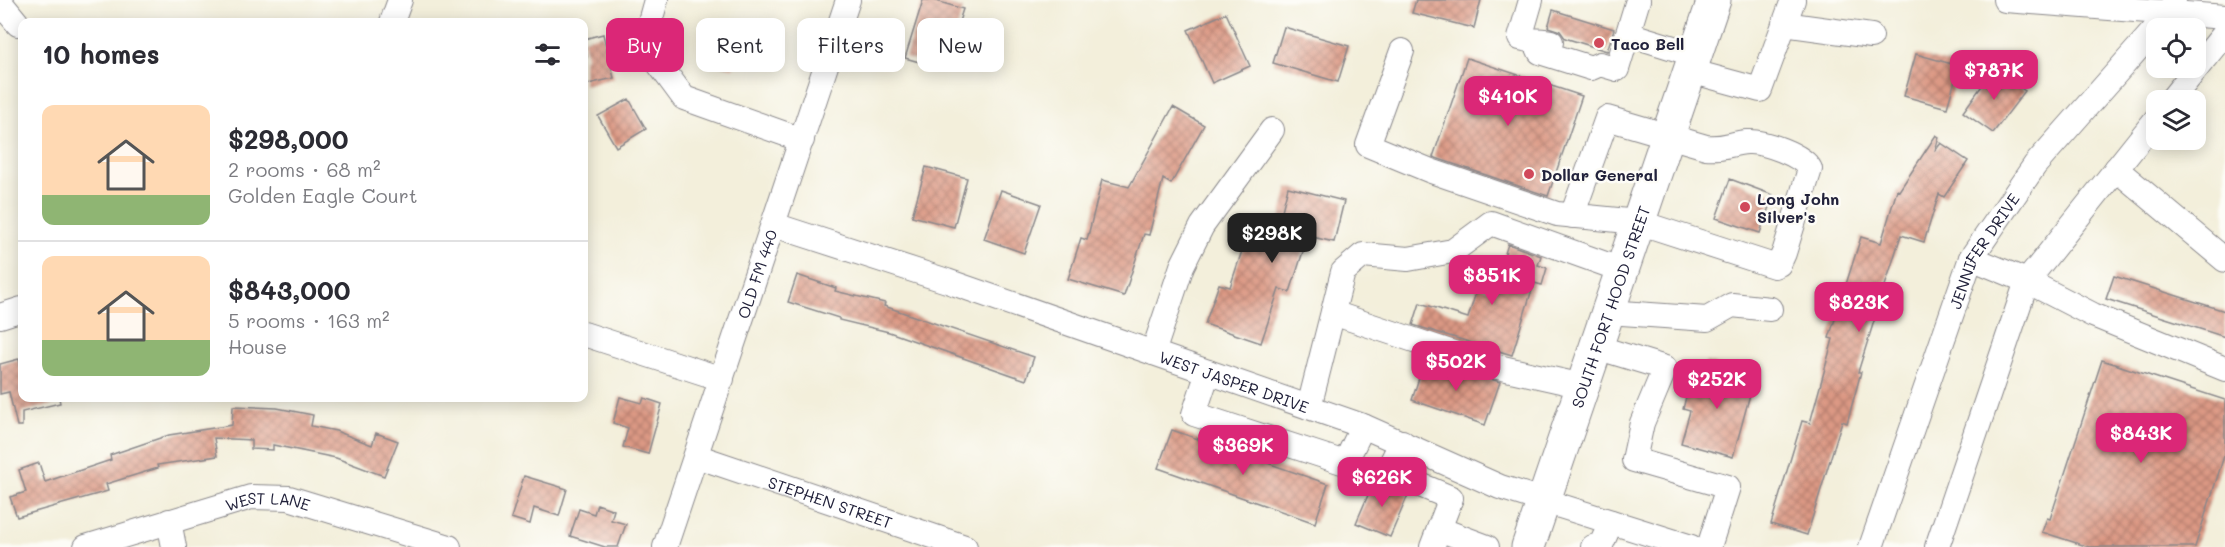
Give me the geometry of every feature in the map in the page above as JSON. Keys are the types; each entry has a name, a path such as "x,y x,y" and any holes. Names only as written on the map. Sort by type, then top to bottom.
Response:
{"highway":[{"name":"SOUTH FORT HOOD STREET","path":"1528,547 1714,0"}],"street":[{"path":"393,18 399,0"},
{"path":"656,0 651,18 653,56 684,98 802,140"},
{"name":"OLD FM 440","path":"665,547 848,0"},
{"path":"1531,0 1520,38 1536,43 1545,40 1596,56 1600,64 1617,69 1638,0"},
{"path":"1628,34 1760,90 1793,0"},
{"path":"2005,0 2173,6 2225,17"},
{"path":"0,2 18,24"},
{"name":"JENNIFER DRIVE","path":"1871,547 1971,258 2035,165 2173,6"},
{"path":"1784,24 1871,36"},
{"path":"2179,90 2225,33"},
{"path":"1402,51 1368,145 1431,171 1557,214 1572,216 1638,222 1774,266 1779,264 1784,253 1810,169 1803,158 1756,142 1744,142 1722,149 1607,118 1572,216"},
{"path":"1153,353 1182,266 1202,226 1272,130"},
{"path":"1937,547 2026,281 2146,132"},
{"path":"2116,169 2225,260"},
{"path":"1309,407 1343,272 1362,255 1408,259 1454,251 1491,223 1622,270"},
{"name":"WEST JASPER DRIVE","path":"774,225 1363,426 1500,487 1675,545"},
{"path":"1971,258 2026,281 2093,315 2225,369"},
{"path":"1608,312 1707,319 1731,305 1770,309"},
{"path":"0,316 18,310"},
{"path":"1333,313 1489,365 1583,386"},
{"path":"588,335 722,379"},
{"path":"1596,347 1665,368 1642,423 1634,460 1728,488 1709,547"},
{"path":"1209,372 1194,414 1345,463 1363,426"},
{"path":"1402,442 1387,471 1451,498 1436,538 1487,547"},
{"name":"STEPHEN STREET","path":"696,456 965,547"},
{"path":"1434,491 1448,464"},
{"name":"WEST LANE","path":"86,547 251,497 289,498 420,542 448,547"},
{"path":"170,521 174,547"},
{"path":"1593,547 1602,545 1611,522"}],"building":[{"path":"923,0 933,0 963,9 960,18 917,18"},
{"path":"1416,0 1481,0 1474,28 1412,13"},
{"name":"Taco Bell","path":"1553,10 1614,29 1607,51 1565,38 1560,31 1548,27"},
{"path":"1226,13 1250,66 1212,83 1188,30"},
{"path":"917,19 917,61 905,58"},
{"path":"1284,27 1349,46 1338,82 1273,63"},
{"path":"603,34 606,46 606,72 612,72 614,78 588,84 588,38"},
{"path":"1916,54 1959,66 1947,108 1904,96"},
{"path":"1467,58 1582,96 1548,196 1433,157"},
{"path":"1994,69 2025,91 1993,133 1963,112"},
{"path":"629,99 646,129 616,147 598,116"},
{"path":"1173,107 1204,125 1171,184 1163,179 1149,235 1144,234 1124,296 1068,279 1081,238 1087,240 1102,180 1129,187"},
{"path":"1936,135 1939,137 1935,151 1941,143 1968,161 1944,197 1939,194 1924,242 1901,235 1858,372 1861,372 1847,423 1842,421 1807,535 1771,524 1802,421 1810,423 1833,339 1829,338 1861,237 1881,243 1897,190 1899,191"},
{"path":"926,167 967,178 954,227 912,216"},
{"name":"Long John Silver's","path":"1730,179 1773,195 1760,233 1716,218"},
{"path":"1288,187 1344,201 1334,242 1308,236 1290,292 1279,289 1261,343 1205,324 1219,284 1230,287 1248,233 1274,242"},
{"path":"1001,190 1041,204 1024,253 984,239"},
{"path":"1508,244 1541,256 1538,265 1547,268 1542,285 1534,283 1512,355 1413,325 1420,303 1468,318 1478,286 1493,291"},
{"path":"797,275 836,288 835,291 885,303 884,306 1034,357 1026,380 889,332 839,320 839,318 788,302"},
{"path":"2114,276 2225,311 2225,337 2106,299"},
{"path":"18,359 18,402 60,403 22,412 22,426 17,426 9,392 0,394 0,364"},
{"path":"1425,359 1500,382 1485,425 1412,400"},
{"path":"2102,360 2225,400 2225,453 2195,547 2089,547 2042,532 2047,518 2050,519"},
{"path":"1706,362 1755,376 1733,457 1681,443 1690,411 1683,409 1688,389 1698,391"},
{"path":"620,397 642,403 644,398 662,404 648,454 623,447 628,428 613,423"},
{"path":"233,406 277,408 313,415 311,426 336,431 372,445 376,433 398,441 384,476 336,458 273,445 273,450 251,449 251,440 214,438 217,456 157,465 158,468 106,484 108,491 17,517 10,497 26,492 19,470 39,463 45,482 111,460 110,455 169,435 232,425"},
{"path":"1172,430 1328,484 1315,523 1158,468"},
{"path":"524,476 567,489 559,516 534,508 530,524 511,518"},
{"path":"1375,479 1408,495 1390,537 1356,523"},
{"path":"597,504 614,510 611,520 626,524 618,547 605,547 570,536 579,509 594,514"}],"place":[{"name":"Taco Bell","path":"1599,43"},
{"name":"Dollar General","path":"1529,174"},
{"name":"Long John Silver's","path":"1745,207"}]}
